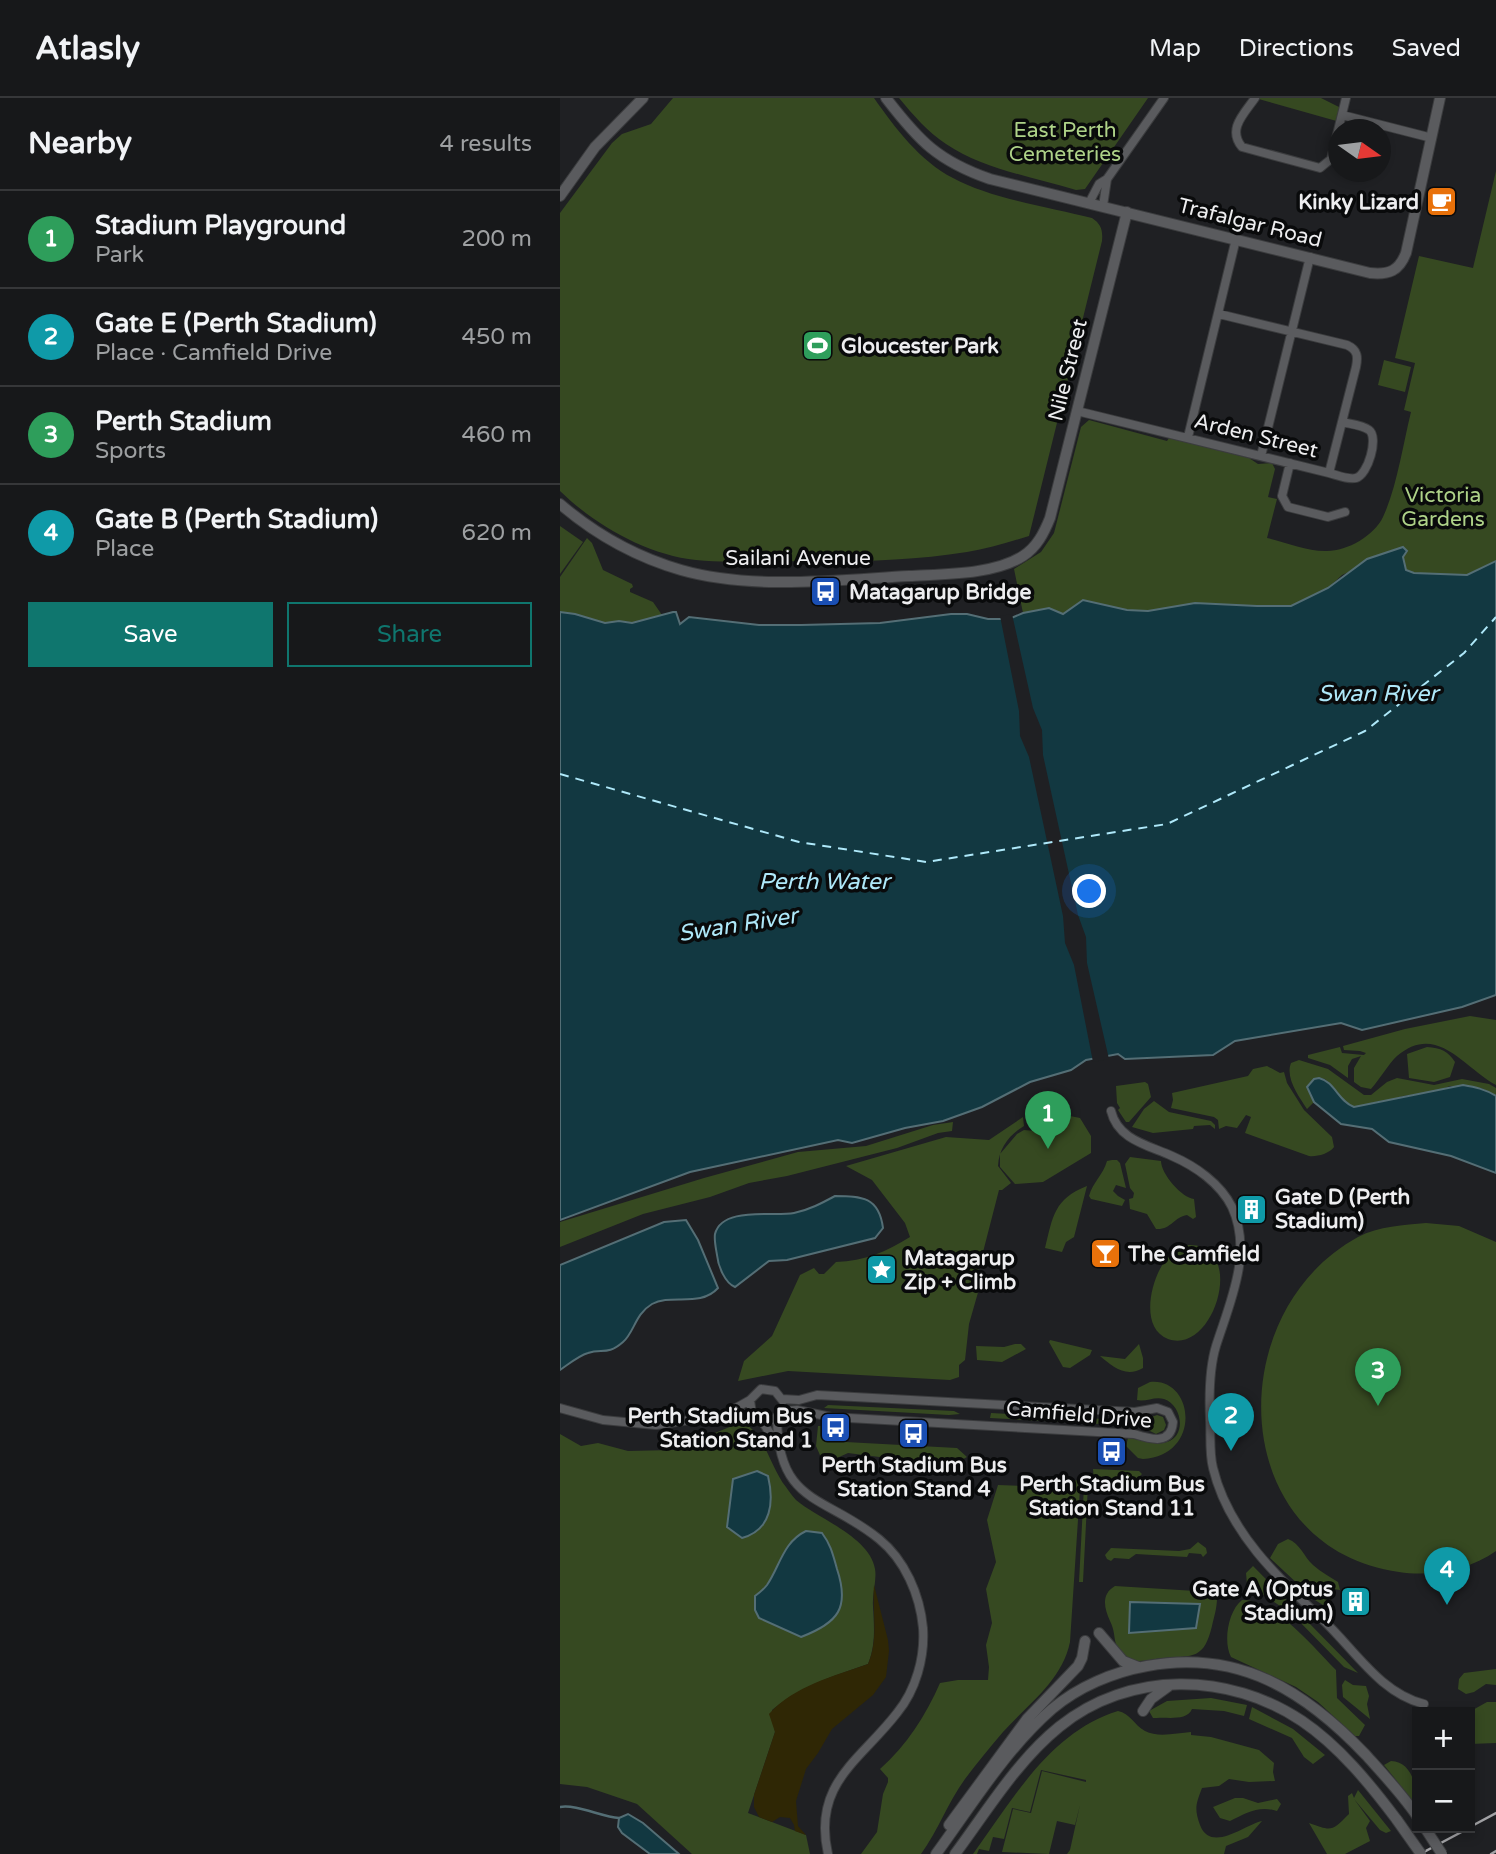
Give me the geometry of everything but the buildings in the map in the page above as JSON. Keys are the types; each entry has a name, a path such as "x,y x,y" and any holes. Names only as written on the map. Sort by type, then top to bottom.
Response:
{"street":[{"path":"560,196 595,148 643,98"},
{"name":"Trafalgar Road","path":"886,98 918,138 936,153 961,168 990,179 1370,273 1393,272 1406,253 1432,138"},
{"path":"1097,205 1107,179 1164,98"},
{"path":"1255,98 1235,126 1235,140 1242,147 1320,168 1331,159 1346,98"},
{"path":"1342,115 1432,138 1440,98"},
{"path":"1097,205 1099,184 1107,179"},
{"name":"Nile Street","path":"1043,536 1051,518 1127,212"},
{"path":"1188,437 1236,239"},
{"path":"1261,456 1310,257"},
{"name":"Arden Street","path":"1077,411 1329,473 1356,367 1358,357 1355,351 1347,345 1219,314"},
{"path":"1329,473 1353,478 1360,476 1366,471 1374,441 1373,434 1368,429 1342,422"},
{"path":"1290,463 1282,496 1289,507 1328,517 1345,512"},
{"name":"Sailani Avenue","path":"560,504 593,530 655,561 696,573 749,580 841,580 1000,566 1024,556 1043,536"},
{"path":"1111,1111 1113,1121 1124,1134 1195,1168 1216,1186 1231,1206 1239,1231 1240,1254 1236,1283 1215,1348 1210,1394 1212,1466 1228,1509 1262,1560 1337,1633 1358,1658 1401,1696 1424,1704"},
{"path":"724,1415 750,1400 756,1392 766,1388 775,1391 782,1399 779,1448"},
{"name":"Camfield Drive","path":"779,1415 797,1409 831,1417 1134,1434 1155,1440 1167,1437 1173,1427 1168,1412 1157,1408 1135,1412 817,1395 799,1400 782,1399"},
{"path":"750,1400 752,1414"},
{"path":"560,1408 606,1420 656,1425 724,1415 752,1414 762,1421 779,1448 787,1472 803,1493 873,1535 905,1571 917,1597 923,1629 921,1658 906,1701 843,1773 834,1788 826,1817 828,1854"},
{"path":"762,1421 779,1415"},
{"path":"1099,1633 1123,1661 1140,1667"},
{"path":"934,1854 966,1799 1027,1719 1078,1666 1085,1640"},
{"path":"934,1854 1011,1752 1054,1707 1098,1681 1140,1667 1196,1662 1245,1671 1290,1690 1309,1702 1350,1738 1412,1809"},
{"path":"1143,1711 1151,1699 1171,1684"},
{"path":"955,1854 1035,1748 1060,1726 1085,1709 1115,1696 1171,1684 1210,1685 1265,1701 1304,1722 1337,1750 1367,1783 1422,1854"},
{"path":"1428,1833 1442,1854"}],"green space":[{"name":"Gloucester Park","path":"673,98 874,98 919,153 953,178 1002,197 1092,218 1098,223 1102,230 1102,241 1029,536 975,551 896,560 696,560 659,552 623,536 589,515 560,491 560,213 612,143 622,134 651,124"},
{"name":"East Perth Cemeteries","path":"899,98 1148,98 1085,189 1076,190 1009,172 960,153 933,134"},
{"path":"1255,98 1321,98 1343,109 1341,119 1329,119"},
{"name":"Victoria Gardens","path":"1496,171 1496,561 1467,575 1414,573 1406,570 1403,557 1407,551 1403,547 1342,575 1328,588 1291,606 1195,603 1148,611 1127,610 1083,600 1063,614 1049,608 1023,613 1014,569 1041,552 1054,533 1081,427 1089,420 1167,441 1169,438 1249,458 1258,464 1272,463 1275,469 1268,497 1277,499 1267,538 1310,550 1333,551 1358,542 1373,530 1383,517 1392,492 1411,412 1404,410 1415,363 1395,358 1419,256 1473,268"},
{"path":"1384,360 1411,367 1405,392 1378,385"},
{"path":"560,526 583,542 560,574"},
{"path":"587,538 592,543 603,570 632,584 630,592 653,602 662,615 639,623 605,623 560,612 560,577"},
{"path":"1470,1016 1496,1020 1496,1085 1437,1045 1411,1047 1397,1056 1371,1089 1354,1082 1354,1068 1361,1056 1352,1059 1348,1066 1348,1078 1330,1065 1308,1058 1308,1055 1340,1047 1342,1053 1364,1055 1366,1053 1360,1051 1344,1050 1343,1046 1405,1029"},
{"path":"1427,1047 1444,1051 1452,1058 1455,1062 1450,1077 1434,1082 1409,1078 1407,1054"},
{"path":"1299,1060 1328,1069 1364,1095 1371,1095 1387,1082 1397,1078 1434,1085 1462,1079 1489,1084 1496,1088 1496,1096 1481,1088 1450,1086 1434,1092 1354,1107 1339,1097 1325,1079 1319,1078 1311,1097 1314,1102 1307,1109 1290,1075 1291,1063"},
{"path":"1267,1066 1280,1073 1284,1072 1287,1083 1304,1110 1332,1137 1332,1149 1309,1156 1245,1133 1251,1117 1246,1115 1237,1128 1226,1126 1219,1129 1218,1120 1214,1117 1171,1108 1172,1093 1248,1076 1253,1069"},
{"path":"1145,1082 1151,1097 1129,1122 1126,1122 1118,1110 1120,1108 1116,1086"},
{"path":"1154,1101 1169,1112 1211,1121 1215,1129 1210,1125 1194,1126 1193,1129 1153,1133 1132,1127 1144,1109"},
{"path":"1054,1116 1080,1118 1091,1136 1091,1153 1043,1182 1015,1184 1000,1167 1000,1154 1017,1134 1024,1130 1035,1131"},
{"path":"1023,1117 1024,1126 1006,1143 1000,1153 998,1166 1011,1183 999,1190 974,1287 979,1289 969,1324 965,1360 959,1365 959,1377 950,1380 788,1371 738,1381 744,1361 772,1336 800,1275 814,1268 819,1274 824,1274 836,1262 875,1255 910,1237 905,1223 872,1180 846,1166 946,1137 989,1140"},
{"path":"953,1122 952,1131 938,1133 897,1148 749,1183 710,1197 643,1214 560,1247 560,1222 798,1152 866,1146 933,1125"},
{"path":"1130,1157 1161,1161 1164,1172 1173,1184 1194,1199 1196,1217 1193,1219 1187,1215 1183,1216 1165,1228 1156,1229 1147,1214 1130,1209 1129,1199 1133,1198 1134,1193 1130,1188 1125,1164"},
{"path":"1117,1160 1126,1188 1116,1185 1113,1191 1125,1200 1122,1206 1091,1199 1089,1196 1107,1161"},
{"path":"1087,1186 1074,1237 1066,1242 1062,1252 1045,1248 1053,1218 1061,1203"},
{"path":"1426,1223 1459,1226 1496,1242 1496,1551 1462,1567 1424,1574 1399,1572 1342,1554 1300,1520 1274,1475 1262,1424 1265,1370 1282,1318 1313,1272 1366,1233"},
{"path":"1187,1245 1206,1249 1216,1260 1220,1277 1218,1297 1211,1316 1199,1331 1185,1340 1168,1339 1153,1325 1150,1303 1152,1291 1165,1261"},
{"path":"1050,1340 1092,1350 1090,1355 1070,1368 1063,1367"},
{"path":"1021,1344 1026,1349 1002,1362 977,1360 976,1346 1004,1347"},
{"path":"1139,1344 1143,1368 1137,1371 1120,1370 1100,1356 1125,1359"},
{"path":"1150,1382 1165,1384 1176,1391 1183,1403 1186,1417 1183,1432 1176,1445 1162,1454 1143,1459 1138,1458 1126,1446 1128,1438 1163,1443 1173,1439 1180,1427 1178,1414 1170,1402 1161,1398 1137,1400 1138,1388"},
{"path":"828,1405 954,1411 960,1414 824,1408"},
{"path":"991,1413 1140,1421 1157,1415 1163,1417 1166,1425 1164,1430 1156,1434 1140,1426 990,1418"},
{"path":"742,1422 750,1427 762,1442 780,1479 795,1498 864,1547 875,1569 873,1643 868,1664 806,1688 772,1710 775,1732 748,1813 806,1835 810,1854 692,1854 637,1804 587,1787 560,1784 560,1434 581,1446 598,1443 628,1451 673,1450"},
{"path":"818,1426 823,1426 823,1439 827,1441 957,1448 967,1457 950,1466 848,1453 837,1458 826,1469 816,1446"},
{"path":"1093,1469 1139,1471 1142,1474 1128,1488 1108,1487 1095,1492"},
{"path":"1080,1478 1087,1479 1088,1485 1083,1582 1079,1582 1084,1486 1080,1489 1070,1642 1060,1669 965,1779 921,1854 861,1854 877,1832 883,1794 888,1782 880,1769 915,1729 940,1683 988,1680 986,1645 992,1623 986,1589 996,1562 987,1520 998,1485 1070,1488 1071,1483"},
{"path":"1288,1539 1296,1544 1313,1565 1338,1582 1340,1590 1333,1589 1329,1595 1331,1603 1323,1605 1315,1600 1270,1558 1278,1544"},
{"path":"1198,1542 1206,1548 1207,1553 1203,1557 1201,1554 1189,1553 1187,1557 1136,1554 1129,1559 1114,1558 1111,1561 1105,1555 1111,1548 1179,1551 1190,1549"},
{"path":"1253,1566 1358,1673 1344,1667 1292,1614 1247,1584 1246,1573"},
{"path":"1115,1586 1212,1592 1217,1598 1205,1645 1190,1656 1130,1660 1116,1644 1105,1606 1107,1593"},
{"path":"1242,1600 1267,1607 1280,1616 1336,1670 1337,1698 1365,1725 1359,1736 1355,1736 1318,1702 1296,1687 1231,1657 1227,1643 1228,1627 1233,1611"},
{"path":"1496,1669 1496,1685 1486,1684 1466,1694 1458,1689 1459,1679 1464,1673"},
{"path":"1345,1680 1353,1685 1366,1686 1370,1719 1343,1697 1342,1685"},
{"path":"1211,1698 1247,1705 1244,1716 1224,1711 1192,1709 1182,1717 1153,1718 1149,1711 1167,1701"},
{"path":"1487,1702 1496,1702 1496,1743 1475,1744 1475,1709"},
{"path":"1252,1707 1293,1729 1325,1755 1313,1764 1304,1757 1292,1738 1249,1719"},
{"path":"1118,1711 1150,1733 1191,1732 1191,1735 1211,1737 1259,1750 1274,1763 1275,1781 1249,1782 1229,1779 1219,1786 1202,1788 1196,1810 1200,1825 1205,1833 1212,1837 1229,1835 1262,1821 1248,1837 1226,1846 1224,1854 1067,1854 1070,1850 1080,1805 1075,1825 1057,1821 1049,1854 1002,1852 1013,1809 1031,1813 1042,1771 1086,1782 1041,1770 1030,1812 1012,1808 1004,1839 993,1837 989,1851 979,1849 977,1854 973,1854 1018,1790 1053,1751 1094,1721"},
{"path":"1391,1761 1398,1762 1409,1771 1412,1777 1412,1800 1384,1765"},
{"path":"1358,1790 1391,1831 1386,1833 1380,1830 1354,1799 1370,1821 1366,1828 1370,1841 1345,1854 1327,1854 1309,1823 1334,1827 1349,1814 1348,1796 1352,1793 1354,1798"},
{"path":"1235,1798 1258,1803 1277,1799 1281,1804 1277,1811 1258,1809 1230,1821 1220,1818 1213,1807"}],"sand":[{"path":"874,1585 888,1640 886,1677 873,1695 832,1729 806,1769 796,1801 798,1826 806,1835 795,1831 790,1818 780,1817 772,1822 759,1817 754,1807 754,1795 775,1732 769,1714 802,1689 868,1664 874,1635"}],"water":[{"name":"Perth Water","path":"1403,547 1407,551 1403,557 1406,570 1414,573 1467,575 1496,561 1496,995 1462,1007 1362,1030 1341,1023 1235,1041 1213,1055 1125,1059 1118,1054 1086,1060 1071,1070 1030,1082 982,1107 943,1121 905,1128 852,1143 838,1140 690,1172 560,1220 560,612 605,623 632,623 676,612 680,624 689,617 759,625 801,625 880,623 951,614 1009,619 1049,608 1063,614 1083,600 1127,610 1148,611 1195,603 1291,606 1328,588 1367,559"},
{"path":"1319,1078 1329,1083 1354,1107 1463,1085 1496,1096 1496,1173 1451,1156 1389,1142 1372,1129 1341,1124 1314,1102 1307,1087 1314,1079"},
{"path":"835,1196 861,1198 873,1204 878,1210 883,1228 875,1238 787,1260 769,1261 735,1287 728,1282 720,1269 715,1234 727,1219 750,1214 800,1212"},
{"path":"686,1220 698,1240 718,1288 703,1297 652,1304 642,1313 627,1338 617,1346 584,1354 560,1370 560,1265 664,1222"},
{"path":"757,1471 768,1476 771,1495 769,1513 760,1528 742,1538 727,1527 733,1479"},
{"path":"806,1531 822,1533 828,1542 842,1594 838,1612 832,1620 801,1637 759,1618 755,1610 755,1596 767,1585 792,1541"},
{"path":"1130,1602 1200,1604 1196,1628 1129,1633"},
{"path":"628,1814 643,1823 679,1854 650,1854 622,1833 618,1827 619,1818"}],"pier":[{"name":"Matagarup Bridge","path":"1012,614 1033,708 1042,730 1043,755 1078,915 1086,937 1087,963 1109,1059 1093,1062 1074,965 1065,943 1063,916 1029,757 1020,736 1019,711 1000,616"}],"waterway":[{"path":"560,1807 574,1807 619,1818"}],"ferry route":[{"path":"560,774 799,842 926,862 1167,824 1365,731 1464,653 1496,617"}],"railway":[{"path":"1475,1824 1496,1813"},
{"path":"1420,1854 1460,1833"},
{"path":"1491,1854 1496,1851"}],"place":[{"name":"Kinky Lizard","path":"1442,202"},
{"name":"Gloucester Park","path":"818,346"},
{"name":"Matagarup Bridge","path":"826,592"},
{"name":"Stadium Playground","path":"1048,1149"},
{"name":"Gate D (Perth Stadium)","path":"1252,1209"},
{"name":"The Camfield","path":"1105,1254"},
{"name":"Matagarup Zip + Climb","path":"881,1270"},
{"name":"Perth Stadium","path":"1378,1406"},
{"name":"Perth Stadium Bus Station Stand 1","path":"836,1428"},
{"name":"Perth Stadium Bus Station Stand 4","path":"914,1433"},
{"name":"Gate E (Perth Stadium)","path":"1231,1451"},
{"name":"Perth Stadium Bus Station Stand 11","path":"1112,1452"},
{"name":"Gate A (Optus Stadium)","path":"1356,1601"},
{"name":"Gate B (Perth Stadium)","path":"1447,1605"}],"water label":[{"name":"Swan River","path":"1378,694"},
{"name":"Swan River","path":"738,925"}]}
